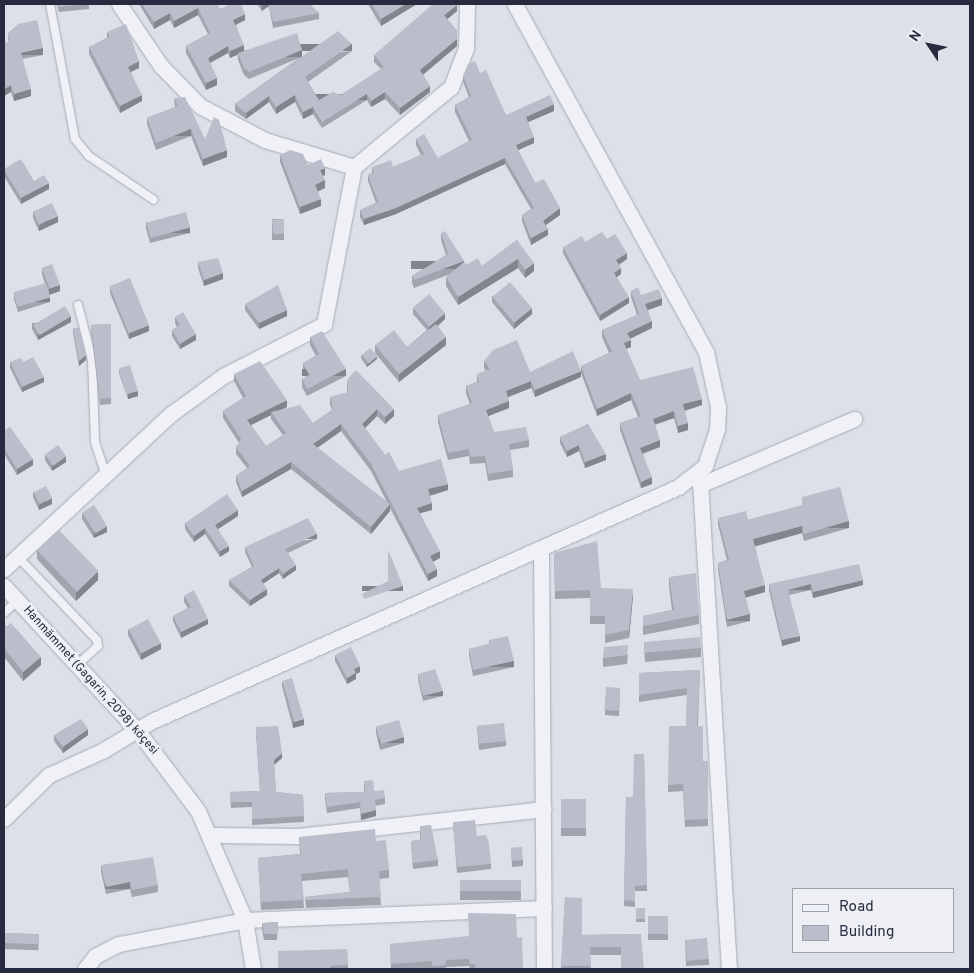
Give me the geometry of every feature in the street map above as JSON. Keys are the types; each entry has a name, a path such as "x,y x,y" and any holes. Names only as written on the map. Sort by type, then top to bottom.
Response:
{"street":[{"path":"119,4 161,66 200,106 265,140 354,167"},
{"path":"4,569 105,472 217,380 324,324 354,167 451,87 466,48 467,4"},
{"path":"4,818 49,775 137,730 541,550 695,478 712,448 718,407 706,352 515,4"},
{"path":"729,969 700,485 854,419"},
{"path":"541,550 544,969"},
{"name":"Hanmämmet (Gagarin, 2098) köçesi","path":"4,586 137,730 212,835 245,920 253,969"},
{"path":"212,835 300,836 544,809"},
{"path":"85,969 95,956 119,944 245,920 544,908"}],"lane":[{"path":"50,4 75,139 89,156 154,200"},
{"path":"78,305 92,359 95,442 105,472"},
{"path":"17,556 97,640 98,646 77,665"},
{"path":"4,613 18,601"}],"building":[{"path":"58,4 89,4 59,7"},
{"path":"142,4 217,4 220,9 230,4 241,4 245,14 233,20 244,45 230,51 228,46 208,58 217,78 206,83 186,46 210,33 198,8 174,21 170,13 154,22"},
{"path":"269,4 309,4 319,13 273,22"},
{"path":"372,4 406,4 381,19"},
{"path":"433,4 457,4 444,15 457,31 457,39 420,70 430,86 400,108 385,92 371,101 367,94 322,122 313,107 303,112 295,95 276,107 269,96 246,113 235,104 338,31 352,44 305,77 319,100 333,92 341,95 384,67 374,55"},
{"path":"37,20 43,48 21,53 31,89 14,94 11,85 4,89 4,43 10,41 8,33 18,24"},
{"path":"126,24 139,61 128,67 142,95 120,106 89,47 110,37 107,32"},
{"path":"297,33 302,50 249,72 244,68 238,53"},
{"path":"475,61 480,73 486,70 506,115 550,95 554,104 526,117 534,137 516,145 535,183 544,179 560,208 543,221 548,229 531,238 522,215 534,208 505,158 396,208 364,219 360,210 378,202 368,175 374,173 372,167 391,160 393,167 424,154 416,139 424,134 438,158 472,140 455,105 471,96 463,76 468,64"},
{"path":"185,97 205,139 214,117 219,120 227,150 203,159 191,129 156,143 147,118 178,106 174,98"},
{"path":"290,150 303,154 308,165 321,159 325,168 320,170 325,180 315,185 321,199 300,207 280,155"},
{"path":"21,159 34,181 44,175 49,183 21,198 4,169"},
{"path":"52,203 58,216 39,225 33,212"},
{"path":"186,212 190,227 151,238 146,223"},
{"path":"284,219 284,234 273,234 272,220"},
{"path":"445,231 464,261 414,280 412,276 448,254 441,233"},
{"path":"602,232 607,239 615,234 627,253 616,260 621,268 614,273 629,297 600,315 563,247 582,236 585,242"},
{"path":"517,240 534,263 525,270 518,259 458,297 446,277 464,262 466,265 478,258 482,266"},
{"path":"218,258 223,273 204,280 198,262"},
{"path":"52,264 60,285 50,288 42,268"},
{"path":"130,278 149,325 129,334 110,286"},
{"path":"510,282 532,308 514,323 492,297"},
{"path":"46,283 50,297 17,307 13,292"},
{"path":"278,285 287,310 259,323 245,304"},
{"path":"638,287 641,295 659,289 662,298 645,304 652,321 627,333 631,340 624,343 640,380 693,367 702,399 683,404 688,423 678,426 674,411 653,419 660,440 640,448 652,477 641,482 620,423 641,416 631,393 597,409 581,366 612,352 602,330 639,314 631,291"},
{"path":"429,294 445,313 429,327 413,307"},
{"path":"65,306 71,316 39,335 33,325"},
{"path":"183,312 196,334 180,344 172,330 180,325 175,317"},
{"path":"111,324 111,398 100,399 91,325"},
{"path":"436,324 446,337 399,374 375,345 394,330 407,347"},
{"path":"73,328 79,328 86,355 79,361"},
{"path":"322,331 346,369 307,389 302,379 309,375 303,363 319,354 310,337"},
{"path":"517,340 530,372 573,351 581,371 535,390 531,381 506,391 509,401 486,410 494,432 526,427 529,440 509,444 513,470 488,474 485,456 470,457 469,449 448,453 438,415 472,403 466,386 479,382 477,374 490,369 484,361 493,350"},
{"path":"370,348 377,356 369,364 362,355"},
{"path":"33,357 44,377 22,387 10,362 21,358 23,362"},
{"path":"260,361 287,400 247,420 266,446 286,433 271,412 300,405 313,423 333,409 330,397 348,392 347,380 356,370 394,409 385,417 377,409 362,424 385,455 389,452 399,471 441,459 448,484 428,489 432,503 417,508 440,551 430,556 437,569 428,574 371,464 341,424 313,444 390,504 371,527 291,462 242,491 236,476 250,466 236,447 241,439 223,411 246,396 234,374"},
{"path":"130,365 138,391 126,394 119,369"},
{"path":"588,424 606,454 585,462 579,445 567,451 560,437"},
{"path":"10,427 33,459 17,469 4,448 4,430"},
{"path":"58,445 66,456 53,466 45,454"},
{"path":"46,486 52,498 39,504 34,492"},
{"path":"840,487 849,521 804,534 802,526 753,539 765,585 744,591 750,614 727,620 718,563 729,560 718,518 746,511 748,520 804,505 802,497"},
{"path":"227,494 238,510 215,525 229,546 220,551 205,528 194,536 185,523"},
{"path":"94,505 107,526 95,534 82,512"},
{"path":"308,518 317,534 285,549 296,565 283,574 279,568 261,580 267,589 250,600 229,580 254,566 245,547"},
{"path":"59,530 99,571 77,592 37,551"},
{"path":"597,541 601,588 633,589 629,630 605,635 605,616 590,616 590,590 555,591 554,553"},
{"path":"388,550 403,586 364,599 362,594 388,581"},
{"path":"859,564 863,580 813,592 811,584 788,590 800,636 782,640 769,584"},
{"path":"696,573 699,615 643,626 643,616 674,610 669,577"},
{"path":"194,590 208,619 181,632 173,616 191,607 184,596"},
{"path":"148,619 161,643 141,653 129,629"},
{"path":"11,623 41,657 23,672 4,648 4,624 6,627"},
{"path":"508,636 514,661 473,670 469,649 490,644 489,640"},
{"path":"700,637 701,648 645,653 644,642"},
{"path":"628,645 627,655 603,658 604,647"},
{"path":"351,647 360,666 354,669 356,673 347,678 335,655"},
{"path":"435,669 443,691 423,696 418,674"},
{"path":"700,670 697,726 703,726 703,761 708,761 708,819 685,820 683,784 668,785 669,726 686,726 687,688 639,695 639,673"},
{"path":"292,678 304,719 294,722 282,681"},
{"path":"606,687 620,688 618,711 604,710"},
{"path":"81,719 88,729 63,747 54,735"},
{"path":"399,720 404,737 381,744 376,727"},
{"path":"504,723 506,741 479,744 477,726"},
{"path":"278,726 282,753 274,760 276,792 303,795 304,816 252,819 252,802 231,802 230,792 260,791 256,727"},
{"path":"634,754 644,754 647,885 635,886 635,901 624,900 626,797 633,797"},
{"path":"373,780 374,791 384,790 385,798 375,800 376,810 361,814 360,802 327,807 325,793 365,792 364,781"},
{"path":"561,799 586,799 586,828 561,828"},
{"path":"475,820 477,836 486,835 489,843 491,864 457,867 453,822"},
{"path":"431,825 438,860 413,863 411,841 421,840 420,826"},
{"path":"375,829 376,841 386,840 389,870 379,871 381,897 306,900 305,897 350,892 348,869 301,874 304,900 261,902 258,858 301,854 299,837"},
{"path":"522,847 523,860 512,861 511,848"},
{"path":"153,857 158,885 132,890 130,882 106,887 101,865"},
{"path":"460,880 521,880 521,891 460,891"},
{"path":"565,897 582,898 582,935 641,934 644,969 621,969 621,947 590,947 591,966 561,966"},
{"path":"636,908 645,908 645,919 636,919"},
{"path":"468,913 516,914 517,938 522,937 523,969 475,969 475,964 470,964 469,959 446,960 446,965 432,966 432,961 391,964 390,944 469,936"},
{"path":"648,916 668,916 668,934 648,934"},
{"path":"278,922 277,934 264,934 262,923"},
{"path":"4,933 39,934 39,944 4,943"},
{"path":"707,938 709,959 687,961 685,940"},
{"path":"347,949 348,965 330,966 330,969 278,969 278,951"}]}
